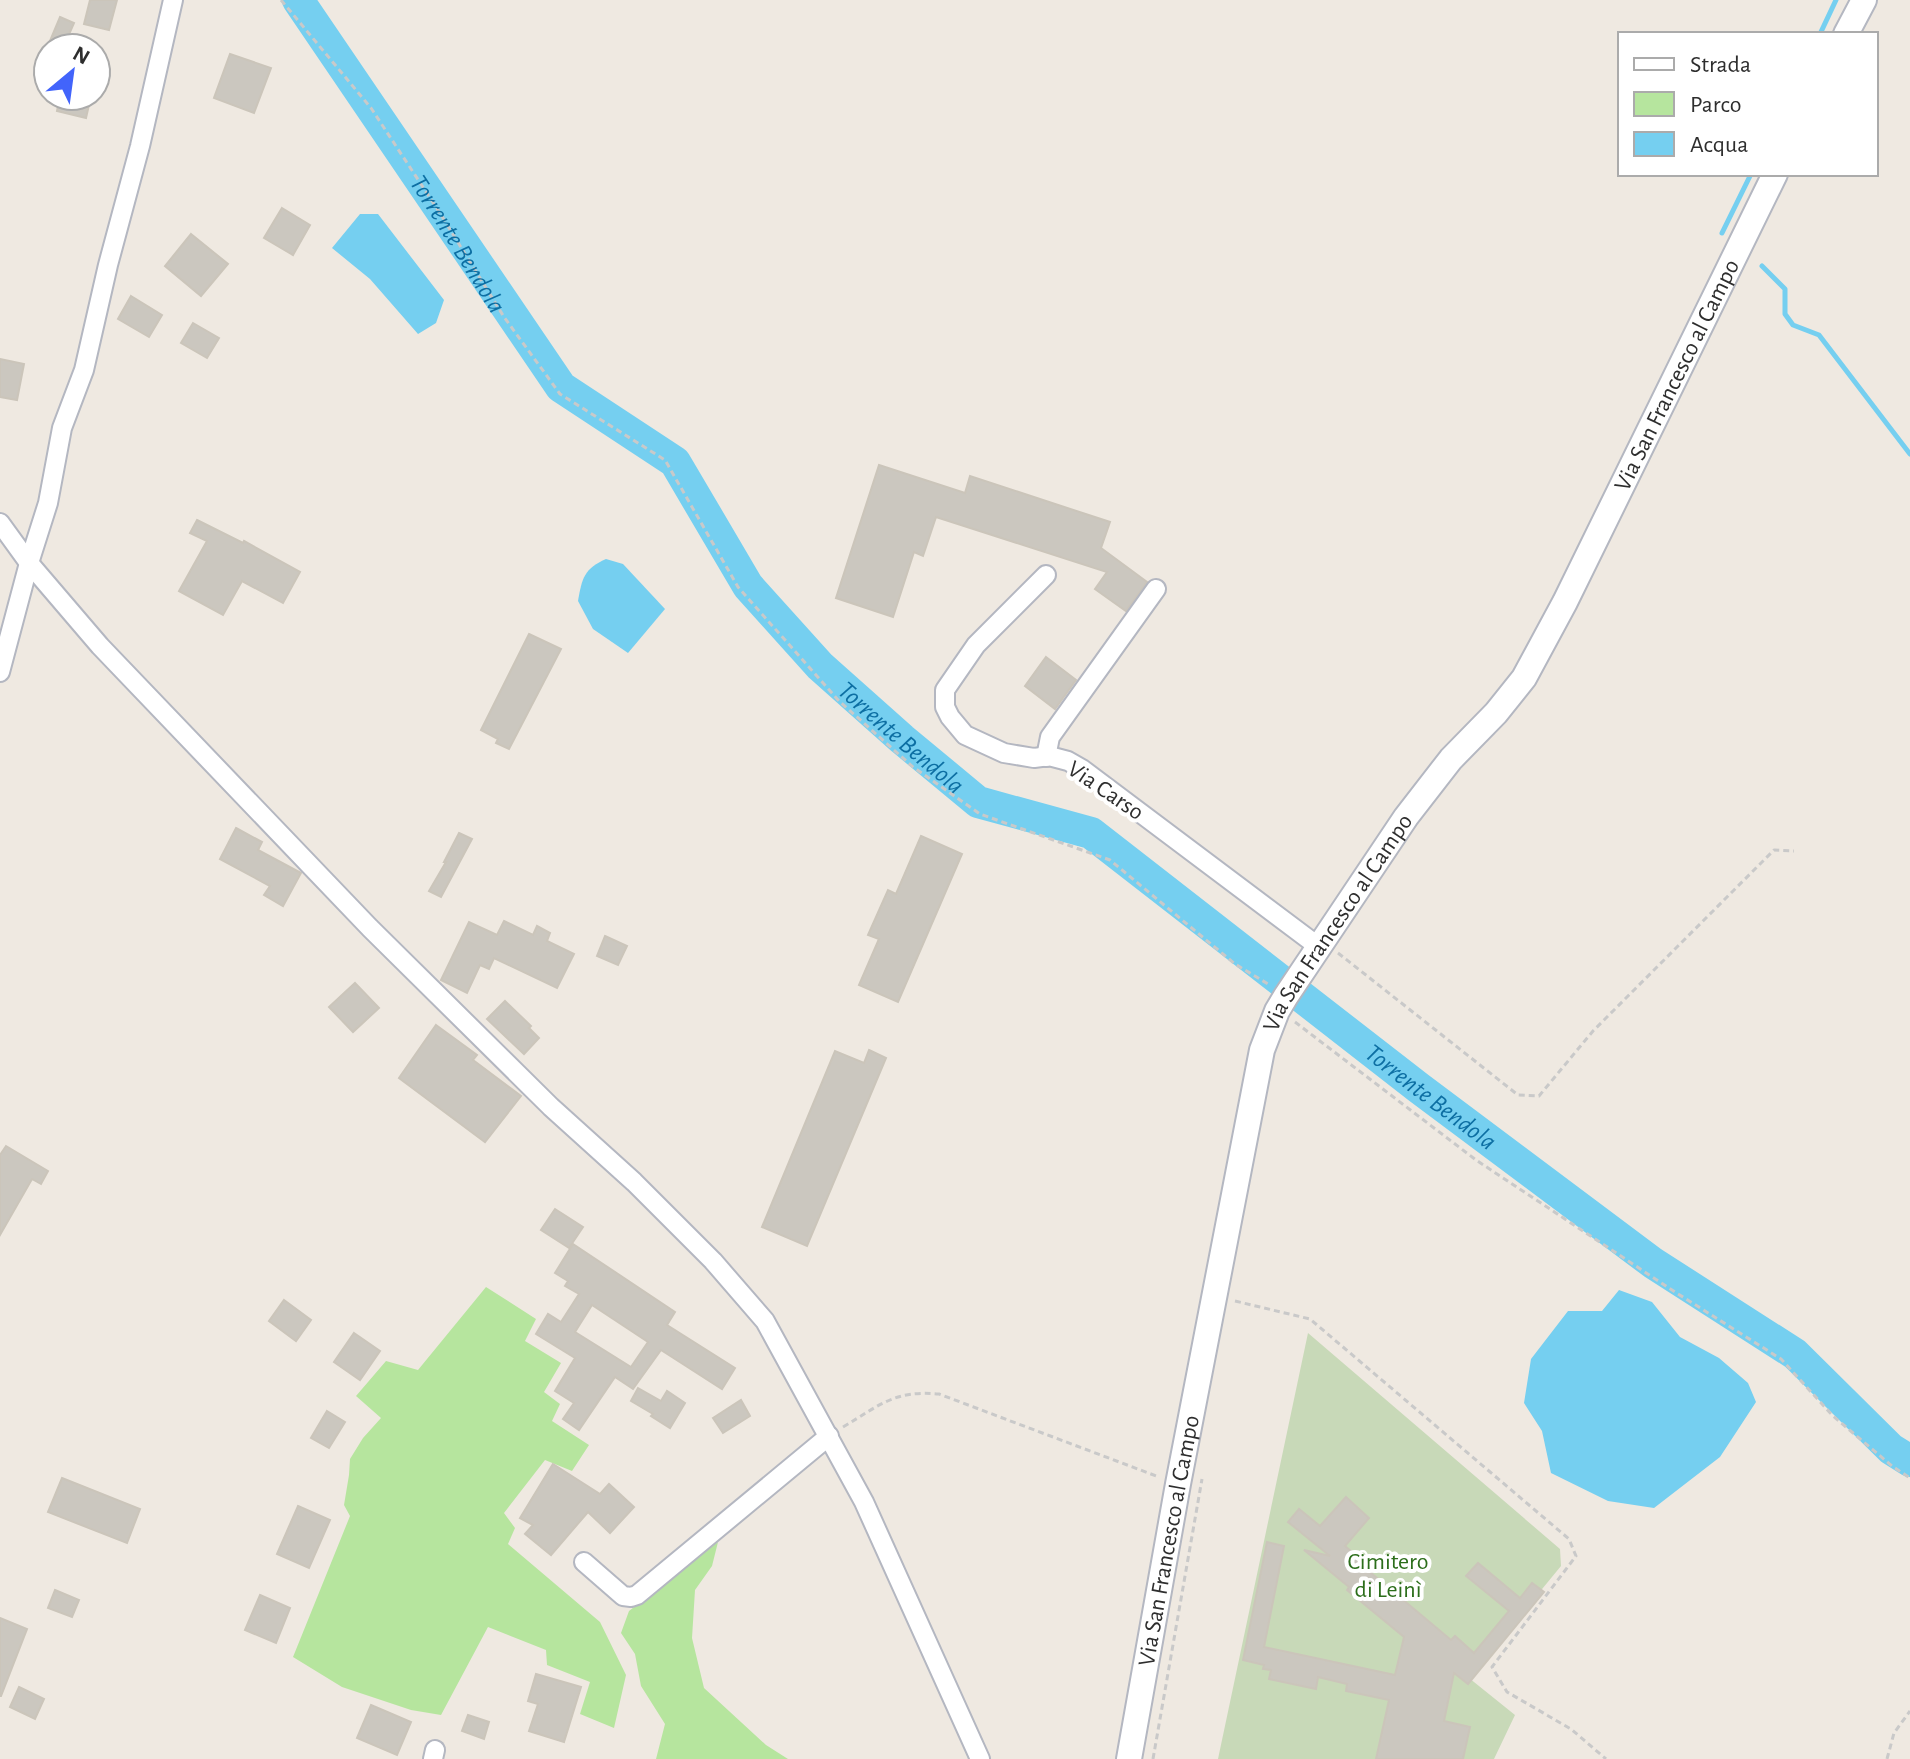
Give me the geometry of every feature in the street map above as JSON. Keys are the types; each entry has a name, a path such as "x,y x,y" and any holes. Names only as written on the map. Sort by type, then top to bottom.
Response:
{"street":[{"path":"0,672 48,503 62,428 84,370 173,0"},
{"path":"1847,32 1864,0"},
{"name":"Via San Francesco al Campo","path":"1129,1759 1178,1484 1262,1050 1277,1011 1288,1002 1320,944 1406,817 1451,759 1496,713 1524,678 1565,602 1774,176"},
{"path":"0,523 29,563 100,646 370,928 551,1107 634,1182 713,1261 765,1321 864,1502 980,1759"},
{"name":"Via Carso","path":"1046,575 976,645 945,690 945,707 950,717 965,735 1004,753 1068,761 1082,769 1320,944"},
{"path":"1046,757 1050,737 1156,589"},
{"path":"584,1562 623,1596 637,1595 829,1436"}],"path":[{"path":"281,0 371,108 504,317 560,394 665,460 738,587 839,701 913,767 980,814 1110,860 1235,964 1288,1002 1476,1160 1781,1359 1833,1416 1910,1478"},
{"path":"1320,944 1518,1095 1539,1096 1593,1031 1774,850 1794,851"},
{"path":"1231,1300 1310,1319 1569,1539 1576,1556 1492,1667 1507,1692 1571,1729 1606,1759"},
{"path":"829,1436 895,1396 917,1392 939,1394 1178,1484"},
{"path":"1887,1759 1894,1733 1910,1711"}],"green space":[{"path":"486,1287 536,1319 525,1341 561,1363 544,1392 560,1404 552,1421 589,1445 572,1471 545,1460 504,1513 515,1528 508,1544 600,1622 626,1675 614,1728 580,1714 590,1682 547,1665 546,1650 488,1627 441,1715 411,1710 342,1687 293,1657 350,1516 344,1505 350,1459 381,1418 356,1396 386,1361 418,1370"},
{"name":"Cimitero di Leinì","path":"1308,1333 1560,1549 1561,1566 1469,1678 1515,1715 1494,1759 1218,1759"},
{"path":"718,1542 712,1566 695,1590 692,1638 704,1688 766,1745 788,1759 656,1759 665,1724 641,1686 635,1654 621,1633 629,1611"}],"water":[{"path":"360,214 378,214 444,300 436,323 418,334 370,279 332,248"},
{"path":"606,559 623,564 665,609 628,653 593,629 578,601 585,575"},
{"path":"1619,1290 1652,1302 1680,1337 1719,1358 1748,1383 1756,1402 1720,1457 1654,1508 1608,1501 1551,1473 1542,1431 1524,1403 1531,1359 1568,1311 1602,1311"}],"building":[{"path":"90,0 117,0 109,30 84,24"},
{"path":"60,17 74,23 70,32 54,32"},
{"path":"230,54 271,68 254,113 214,98"},
{"path":"61,112 87,112 86,118"},
{"path":"282,208 310,225 293,255 264,238"},
{"path":"191,234 228,264 201,296 165,266"},
{"path":"131,296 162,315 149,337 118,319"},
{"path":"193,323 219,338 207,358 181,343"},
{"path":"0,359 24,364 17,400 0,397"},
{"path":"879,465 965,493 970,476 1110,522 1101,548 1147,582 1126,611 1095,589 1107,572 936,517 923,556 914,552 893,617 836,598"},
{"path":"197,520 244,541 300,572 283,603 242,581 223,615 179,591 207,541 190,533"},
{"path":"529,634 561,649 509,749 481,730"},
{"path":"1046,657 1076,680 1055,709 1025,686"},
{"path":"236,828 262,842 258,850 301,873 283,906 264,895 270,886 220,859"},
{"path":"459,833 472,839 441,897 429,891"},
{"path":"921,836 962,854 898,1002 859,985 879,939 868,935 888,890 896,894"},
{"path":"504,921 533,935 537,926 550,933 547,941 574,954 557,988 494,958 489,969 480,965 467,993 441,980 469,922 497,935"},
{"path":"605,936 627,946 618,965 597,956"},
{"path":"355,983 379,1008 353,1032 329,1007"},
{"path":"505,1001 539,1038 524,1054 487,1019"},
{"path":"436,1025 477,1055 473,1060 521,1096 485,1142 399,1078"},
{"path":"869,1050 886,1058 807,1246 762,1227 835,1051 864,1063"},
{"path":"6,1146 48,1171 41,1184 32,1179 0,1235 0,1155"},
{"path":"555,1209 583,1227 569,1248 541,1230"},
{"path":"573,1244 675,1312 667,1325 735,1368 722,1389 661,1350 633,1389 615,1377 579,1430 563,1419 574,1403 555,1391 575,1358 536,1334 548,1314 561,1322 579,1294 565,1286 568,1281 555,1273","holes":["592,1305 648,1342 631,1367 575,1332"]},
{"path":"284,1300 311,1320 296,1341 269,1321"},
{"path":"354,1333 380,1351 360,1380 334,1362"},
{"path":"638,1388 661,1401 667,1391 685,1403 670,1428 631,1401"},
{"path":"741,1400 750,1416 723,1433 713,1418"},
{"path":"327,1411 345,1422 329,1448 311,1438"},
{"path":"553,1464 600,1494 609,1484 634,1507 610,1533 588,1512 551,1555 525,1534 533,1525 520,1518"},
{"path":"62,1478 140,1509 127,1543 48,1512"},
{"path":"1346,1497 1369,1518 1345,1546 1360,1559 1358,1562 1451,1640 1455,1636 1474,1653 1509,1611 1466,1576 1478,1563 1520,1598 1532,1583 1544,1592 1468,1684 1454,1673 1444,1721 1470,1727 1463,1759 1376,1759 1389,1700 1346,1691 1347,1684 1318,1677 1316,1689 1269,1679 1271,1670 1243,1660 1267,1542 1284,1546 1264,1647 1395,1675 1404,1637 1304,1550 1330,1556 1288,1522 1299,1509 1320,1526"},
{"path":"298,1506 330,1520 309,1568 277,1554"},
{"path":"55,1590 79,1600 72,1617 48,1608"},
{"path":"260,1595 290,1608 276,1643 245,1630"},
{"path":"0,1618 27,1629 1,1696 0,1696"},
{"path":"536,1674 581,1687 564,1742 529,1731 538,1704 528,1701"},
{"path":"19,1687 44,1699 35,1719 10,1707"},
{"path":"371,1705 411,1722 397,1755 357,1738"},
{"path":"468,1715 489,1722 484,1739 462,1731"}],"waterway":[{"name":"Torrente Bendola","path":"298,0 561,387 675,462 748,586 820,666 978,802 1091,833 1419,1088 1653,1263 1795,1354 1891,1449 1910,1461"},
{"path":"1821,32 1836,0"},
{"path":"1722,233 1750,176"},
{"path":"1762,266 1785,289 1785,314 1793,325 1819,335 1910,454"}]}
